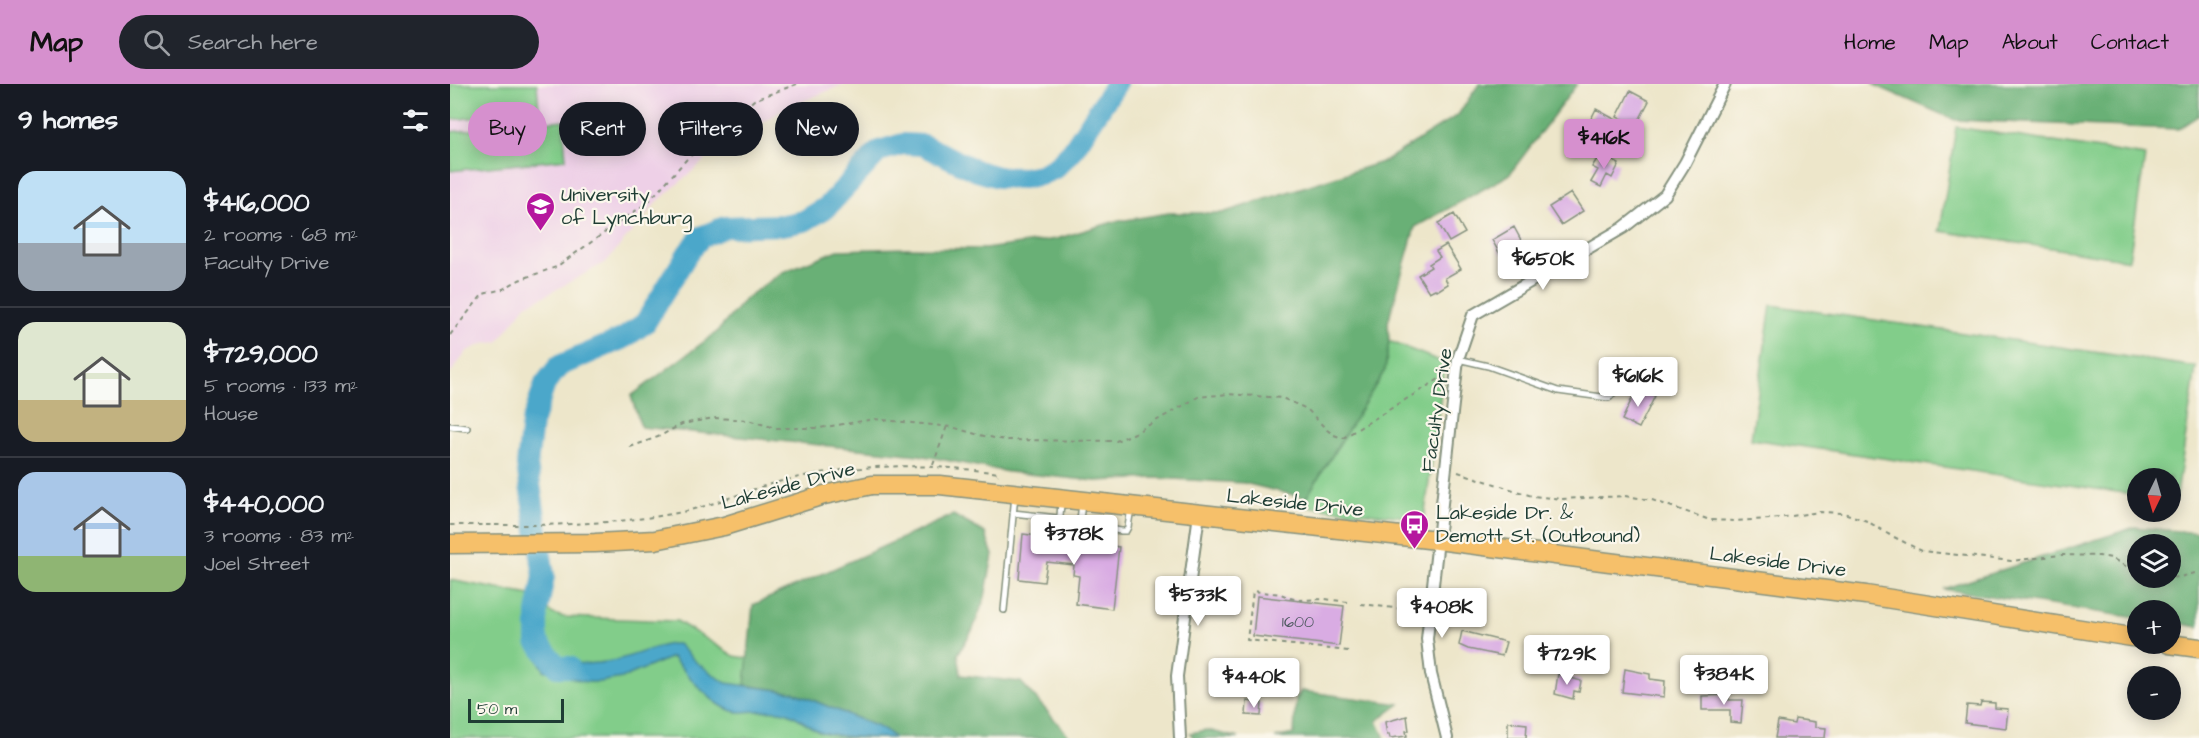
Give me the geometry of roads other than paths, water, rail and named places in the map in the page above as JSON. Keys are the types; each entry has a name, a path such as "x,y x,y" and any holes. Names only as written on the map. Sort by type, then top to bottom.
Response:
{"main road":[{"name":"Lakeside Drive","path":"450,544 595,543 655,540 724,526 824,495 872,486 940,485 1437,540 1866,595 2127,636"},
{"path":"2181,646 2199,648"}],"street":[{"name":"Faculty Drive","path":"1447,738 1431,674 1427,639 1458,359 1473,315 1623,228 1665,195 1685,163 1725,84"},
{"path":"1180,738 1178,676 1198,514"}],"lane":[{"path":"1458,359 1488,366 1558,391 1609,398 1642,359"},
{"path":"450,426 467,428"},
{"path":"1004,610 1015,493"},
{"path":"1013,513 1058,518 1062,498"},
{"path":"1082,501 1080,520 1082,525 1121,531 1128,527 1131,507"}],"water":[{"path":"670,644 678,644 697,663 726,683 793,692 885,730 894,738 848,737 821,732 795,716 780,711 739,712 730,710 711,699 672,657 622,678 585,682 544,670 535,654 551,651 562,662 588,664 612,661"}],"waterway":[{"path":"569,667 558,667 537,642 537,613 544,576 527,465 532,423 545,384 559,366 624,338 645,323 688,253 701,237 725,227 783,225 804,221 827,207 879,151 903,144 923,145 977,171 998,177 1023,178 1040,175 1055,168 1072,151 1116,84"}],"place":[{"name":"University of Lynchburg","path":"540,232"},
{"name":"Lakeside Dr. & Demott St. (Outbound)","path":"1415,550"}]}
